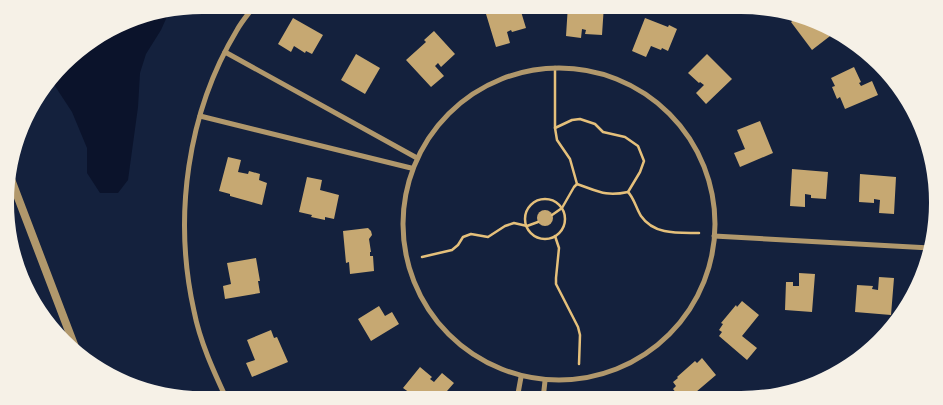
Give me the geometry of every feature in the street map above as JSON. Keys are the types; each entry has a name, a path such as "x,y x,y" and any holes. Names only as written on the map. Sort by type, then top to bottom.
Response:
{"street":[{"path":"223,391 197,322 187,274 185,223 188,169 200,116 211,84 225,52 248,14"},
{"path":"225,52 417,158"},
{"path":"555,67 601,72 634,86 663,106 687,134 704,165 713,200 714,250 710,269 701,290 690,310 675,331 664,342 634,362 606,374 581,380 546,382 521,377 494,367 468,349 446,330 428,307 415,280 406,252 404,223 406,194 411,168 439,124 464,99 495,80 530,69 555,67"},
{"path":"200,116 411,168"},
{"path":"14,188 72,339"},
{"path":"714,236 924,248"},
{"path":"518,391 521,377"},
{"path":"544,391 546,382"}],"path":[{"path":"555,67 555,128 557,140 570,159 577,184"},
{"path":"555,128 572,120 580,119 595,124 603,132 625,137 638,146 644,161 628,192 613,195 606,194 577,184"},
{"path":"552,215 562,208 577,184"},
{"path":"628,192 642,217 653,227 659,230 678,233 698,233"},
{"path":"546,199 552,200 562,208 565,214 564,226 555,236 542,238 536,236 527,226 526,213 534,203 546,199"},
{"path":"422,257 452,250 463,237 471,234 488,237 505,226 514,223 527,226 538,222"},
{"path":"555,236 559,248 556,284 578,327 580,335 579,364"}],"water":[{"path":"167,17 146,54 140,73 138,107 128,180 118,193 100,193 87,173 87,148 72,112 55,86 69,69 88,53 119,33"}],"building":[{"path":"486,14 522,14 526,28 507,32 510,43 496,47"},
{"path":"567,14 603,14 602,35 585,34 586,30 582,29 581,38 566,36"},
{"path":"293,18 323,35 312,54 306,51 305,53 294,46 291,52 278,44"},
{"path":"645,18 677,29 668,51 651,46 646,57 632,51"},
{"path":"791,22 813,28 830,36 812,50"},
{"path":"434,31 455,54 441,67 438,63 435,66 444,76 431,87 406,60 426,42 424,40"},
{"path":"356,54 380,68 365,94 341,80"},
{"path":"707,54 732,79 706,104 696,93 704,85 688,73"},
{"path":"854,67 861,86 872,81 878,95 845,109 840,97 837,99 832,87 835,86 831,78"},
{"path":"760,121 773,153 740,167 734,153 745,149 737,130"},
{"path":"228,157 241,160 238,172 248,174 249,171 260,174 259,180 267,183 262,205 219,191"},
{"path":"792,169 828,172 826,199 811,198 811,195 805,194 805,207 790,206"},
{"path":"860,174 896,177 894,214 879,213 880,200 874,199 874,203 859,202"},
{"path":"307,177 322,180 320,190 339,195 334,219 325,217 325,220 299,212"},
{"path":"545,210 553,218 545,226 537,218"},
{"path":"368,228 372,235 369,239 370,256 373,256 374,271 350,274 349,262 346,263 343,231"},
{"path":"256,258 260,293 225,299 223,286 231,284 227,263"},
{"path":"799,273 815,274 812,312 785,310 786,282 793,282 793,286 799,286"},
{"path":"879,277 894,278 891,315 855,312 857,285 873,286 872,289 878,290"},
{"path":"742,301 759,315 742,336 757,348 747,360 719,336 722,332 719,330 723,324 721,323 736,305 737,307"},
{"path":"379,306 385,316 392,312 399,324 371,341 358,319"},
{"path":"271,330 274,338 277,337 288,362 252,377 246,363 255,360 247,340"},
{"path":"702,358 716,375 697,391 675,391 673,389 676,386 673,382 695,361 697,363"},
{"path":"420,367 432,377 430,379 434,382 442,373 454,383 447,391 407,391 403,388"}]}
